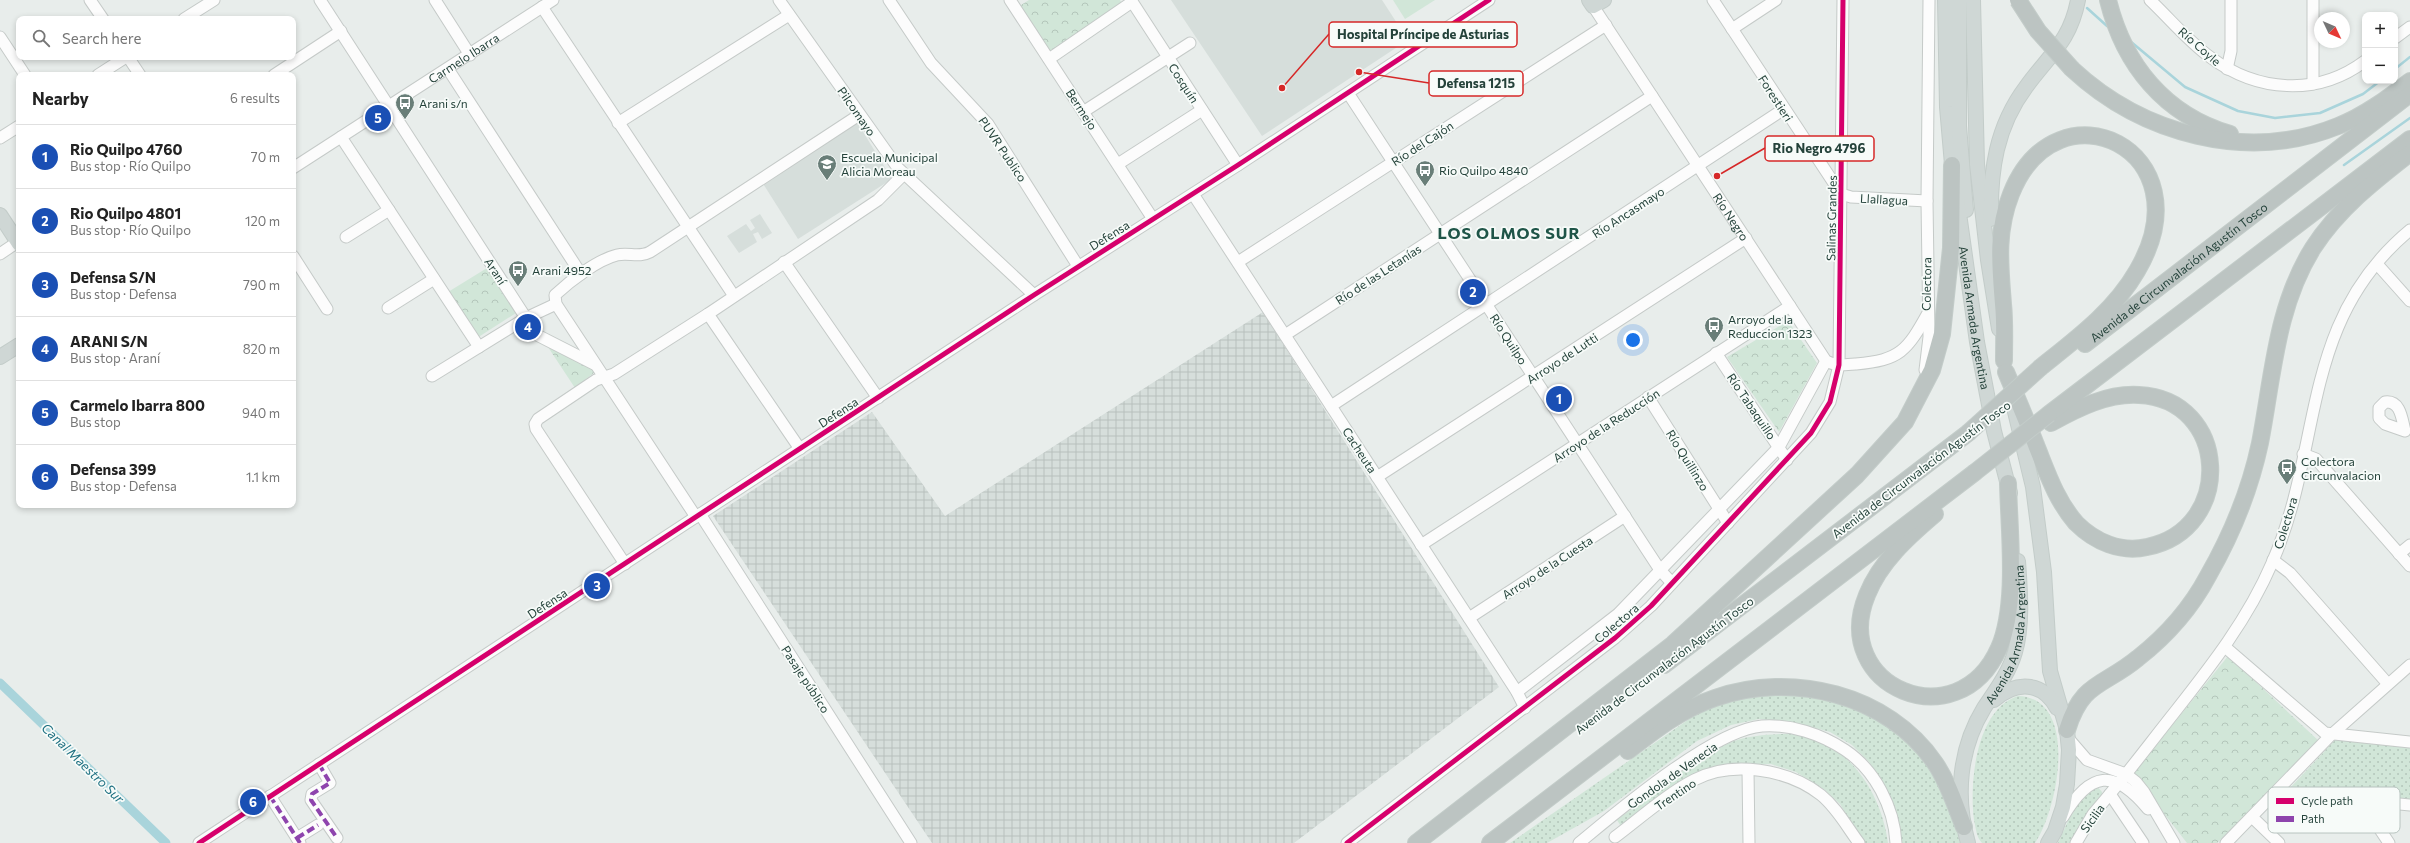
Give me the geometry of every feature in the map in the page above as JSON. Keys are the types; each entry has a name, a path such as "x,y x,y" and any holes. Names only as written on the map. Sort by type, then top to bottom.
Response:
{"highway":[{"path":"2018,0 2042,35 2072,69 2116,104 2165,127 2225,140 2275,141 2306,136 2339,126 2371,108 2410,81"},
{"path":"2108,0 2116,27 2127,52 2140,74 2167,101 2188,116 2210,127 2236,136 2275,141"},
{"name":"Avenida de Circunvalación Agustín Tosco","path":"1432,843 1968,433 2042,371 2410,94"},
{"path":"2042,371 2091,326 2117,298 2136,272 2153,235 2156,202 2154,189 2146,168 2126,148 2101,137 2081,135 2070,137 2049,146 2031,162 2011,194 2003,221 1999,252 1999,270 2003,304 2005,367 2056,492 2069,514 2091,535 2116,547 2135,549 2153,546 2174,537 2185,529 2204,506 2211,478 2208,449 2196,424 2170,402 2140,394 2118,396 2050,419"},
{"path":"2008,483 2011,575 2007,614 1999,647 1985,672 1965,688 1953,694 1936,697 1907,694 1884,680 1868,660 1862,645 1860,628 1861,613 1867,595 1877,575 1903,544 2012,443 2050,419 2410,139"},
{"path":"2066,730 2072,714 2082,696 2150,648 2181,616 2207,579 2234,525 2254,468 2275,349 2293,288 2303,265 2314,247 2341,213 2363,191 2410,153"},
{"path":"1416,843 1673,644 1857,474 1890,440 1912,411 1932,370 1945,315 1951,248 1952,165"},
{"path":"1490,843 1975,477"},
{"path":"1559,791 1618,758 1673,718 1699,704 1744,690 1794,686 1821,690 1849,699 1876,712 1900,727 1920,745 1935,763 1946,783 1967,836"}],"main road":[{"name":"Avenida Armada Argentina","path":"1945,0 1947,108 1952,165 1977,342 1994,431 2008,483 2018,574 2018,640 2006,672 1978,718 1969,740 1963,763 1961,787 1967,836"},
{"path":"1959,0 1961,168 1977,299 1991,383 1994,431"},
{"name":"Avenida Armada Argentina","path":"1973,0 1976,148 1992,287 2005,367 2033,487 2044,572 2050,671 2066,730 2067,784 2051,839"},
{"path":"1992,287 1990,189 1997,146 2014,104 2025,87 2052,57 2067,34 2078,0"},
{"path":"0,215 16,239"},
{"path":"0,357 16,347"},
{"name":"Avenida Armada Argentina","path":"1978,718 2003,692 2013,687 2023,686 2030,687 2047,695 2066,730"}],"street":[{"path":"90,0 101,16"},
{"name":"Araní","path":"320,0 390,105 537,335 595,364"},
{"path":"435,0 470,55"},
{"name":"Pilcomayo","path":"779,0 858,115 904,174 1034,295"},
{"name":"PUVR Publico","path":"889,0 931,63 988,124 1078,266"},
{"name":"Bermejo","path":"1010,0 1153,219"},
{"name":"Defensa","path":"199,843 1078,266 1238,165 1489,0"},
{"name":"Forestieri","path":"1713,0 1841,194"},
{"path":"1732,29 1776,0"},
{"name":"Salinas Grandes","path":"1839,365 1843,0"},
{"name":"Colectora","path":"1347,843 1615,638 1672,583 1811,433 1825,413 1835,387 1839,365 1880,362 1892,358 1908,345 1928,313 1927,201 1929,0"},
{"name":"Río Coyle","path":"2150,0 2208,56 2227,69 2244,77 2279,87 2313,84"},
{"path":"2227,69 2231,51 2230,0"},
{"path":"2313,0 2313,84 2347,73 2362,63"},
{"path":"188,16 211,1"},
{"path":"1049,59 1131,1"},
{"name":"Cosquín","path":"1131,1 1238,165"},
{"name":"Río Negro","path":"1595,2 1606,25 1826,360"},
{"path":"548,3 618,122 734,296"},
{"name":"Carmelo Ibarra","path":"296,166 470,55 548,3"},
{"path":"618,122 789,14"},
{"name":"Río del Cajón","path":"1238,262 1606,25"},
{"path":"2398,36 2410,27"},
{"path":"279,72 341,31"},
{"path":"0,37 23,72"},
{"path":"1083,112 1190,43"},
{"path":"103,72 122,60"},
{"path":"129,60 138,72"},
{"path":"448,69 581,274"},
{"name":"Río Quilpo","path":"1348,93 1394,161 1660,570 1672,583"},
{"name":"Río de las Letanías","path":"1285,335 1652,96"},
{"name":"Río Ancasmayo","path":"1331,406 1784,109"},
{"path":"1118,164 1202,110"},
{"path":"698,516 604,378 556,304 554,295 581,274 616,255 645,254 858,115"},
{"path":"0,138 16,128"},
{"path":"341,137 479,347"},
{"path":"625,564 536,429 535,424 538,419 575,394 614,374 708,314 878,200 904,174"},
{"name":"Cacheuta","path":"1193,194 1517,692 1525,708"},
{"name":"Llallagua","path":"1841,194 1851,197 1927,201"},
{"path":"346,237 389,210"},
{"name":"Colectora","path":"2110,794 2225,647 2252,603 2273,560 2288,520 2330,343 2349,302 2377,264 2410,230"},
{"name":"Arroyo de Lutti","path":"1377,477 1746,238"},
{"path":"0,254 16,245"},
{"path":"296,261 327,308"},
{"path":"784,262 878,398"},
{"path":"2377,264 2410,301"},
{"path":"388,308 434,278"},
{"path":"432,376 526,318 556,304"},
{"name":"Arroyo de la Reducción","path":"1422,545 1790,306"},
{"path":"1912,411 1927,359 1928,313"},
{"path":"708,314 800,449"},
{"name":"Río Tabaquillo","path":"1716,353 1787,460"},
{"path":"1517,692 1602,628 1660,570 1778,446 1826,360 1839,365"},
{"name":"Río Quillinzo","path":"1648,397 1728,523"},
{"path":"2304,454 2316,460 2410,566"},
{"name":"Pasaje público","path":"698,516 911,843"},
{"name":"Arroyo de la Cuesta","path":"1469,618 1625,516"},
{"path":"2400,554 2410,545"},
{"path":"2273,560 2290,573 2388,684"},
{"path":"2225,647 2320,730 2331,735 2410,742"},
{"path":"2283,787 2331,735 2410,665"},
{"name":"Gondola de Venecia","path":"1602,824 1701,751 1746,730 1774,726 1805,731 1828,740 1860,762 1875,782 1887,804 1896,843"},
{"path":"2066,730 2087,760 2144,792 2162,825 2174,843"},
{"path":"319,764 330,783 312,794 312,800 337,838"},
{"path":"1748,770 1749,843"},
{"name":"Trentino","path":"1617,840 1694,780 1723,771 1748,770 1786,776 1813,789 1829,803 1858,843"},
{"path":"2051,839 2074,799 2081,790 2092,783 2104,780 2123,779"},
{"path":"2110,794 2143,843"},
{"name":"Sicilia","path":"2076,843 2093,814 2110,794"},
{"path":"270,796 298,841 318,825"},
{"path":"2226,843 2268,802"},
{"path":"2400,804 2410,805"},
{"path":"2252,817 2268,832"},
{"path":"1579,843 1602,824 1617,840"},
{"path":"2269,833 2279,843"},
{"path":"2382,833 2389,843"}],"shaded area":[{"path":"1171,0 1382,0 1408,40 1262,136"},
{"name":"Escuela Municipal Alicia Moreau","path":"857,122 892,179 798,239 762,182"},
{"path":"760,214 772,233 762,239 758,232 753,234 757,242 739,253 727,236 746,224 751,231 755,228 750,220"},
{"path":"1263,312 1499,687 1294,843 932,843 713,516 872,412 945,516"}],"green space":[{"path":"1029,0 1120,0 1123,6 1050,55 1018,7"},
{"path":"1393,0 1435,0 1405,19"},
{"path":"487,268 516,313 477,338 448,292"},
{"path":"1788,321 1817,363 1779,432 1727,357"},
{"path":"546,344 596,371 575,388"},
{"path":"2228,656 2320,742 2274,787 2268,787 2268,793 2217,843 2187,843 2133,774"},
{"path":"1763,694 1807,695 1821,697 1863,712 1877,719 1903,736 1923,756 1941,786 1954,821 1960,843 1899,843 1899,830 1891,797 1869,762 1852,745 1830,732 1797,723 1759,719 1731,725 1697,741 1604,811 1547,843 1510,843 1695,715 1716,704"},
{"path":"2018,696 2037,702 2050,715 2057,735 2058,758 2056,783 2051,806 2035,843 1982,843 1976,832 1973,805 1973,787 1978,749 1984,731 1993,716 2004,704"},
{"path":"1760,735 1803,735 1820,741 1836,750 1850,762 1862,776 1879,808 1885,825 1888,843 1864,843 1840,804 1825,790 1796,772 1771,764 1731,766 1698,773 1622,828 1617,820 1684,769 1713,751 1740,739"},
{"path":"2336,739 2410,747 2410,801 2400,800 2400,787 2291,787"},
{"path":"2097,786 2102,792 2102,797 2070,843 2058,843 2078,799"}],"waterway":[{"path":"2087,8 2107,26"},
{"path":"2130,41 2185,87 2238,111 2275,118 2320,113 2363,94 2376,84"},
{"path":"2398,67 2410,57"},
{"path":"2344,165 2410,118"},
{"name":"Canal Maestro Sur","path":"0,683 166,843"}],"marked path":[{"path":"319,764 330,783 312,794 311,800 337,838"},
{"path":"270,796 300,843"},
{"path":"297,838 318,825"}],"cycle path":[{"path":"199,843 1034,295 1238,165 1489,0"},
{"path":"1347,843 1615,638 1651,606 1811,433 1830,402 1839,365 1843,0"}],"place":[{"name":"Defensa 1215","path":"1359,72"},
{"name":"Hospital Príncipe de Asturias","path":"1282,88"},
{"name":"Carmelo Ibarra 800","path":"378,118"},
{"name":"Arani s/n","path":"405,120"},
{"name":"Rio Negro 4796","path":"1717,176"},
{"name":"Escuela Municipal Alicia Moreau","path":"827,181"},
{"name":"Rio Quilpo 4840","path":"1425,187"},
{"name":"Arani 4952","path":"518,287"},
{"name":"Rio Quilpo 4801","path":"1473,292"},
{"name":"ARANI S/N","path":"528,327"},
{"name":"Arroyo de la Reduccion 1323","path":"1714,343"},
{"name":"Rio Quilpo 4760","path":"1559,399"},
{"name":"Colectora Circunvalacion","path":"2287,485"},
{"name":"Defensa S/N","path":"597,586"},
{"name":"Defensa 399","path":"253,802"}],"district":[{"name":"LOS OLMOS SUR","path":"1509,232"}]}
